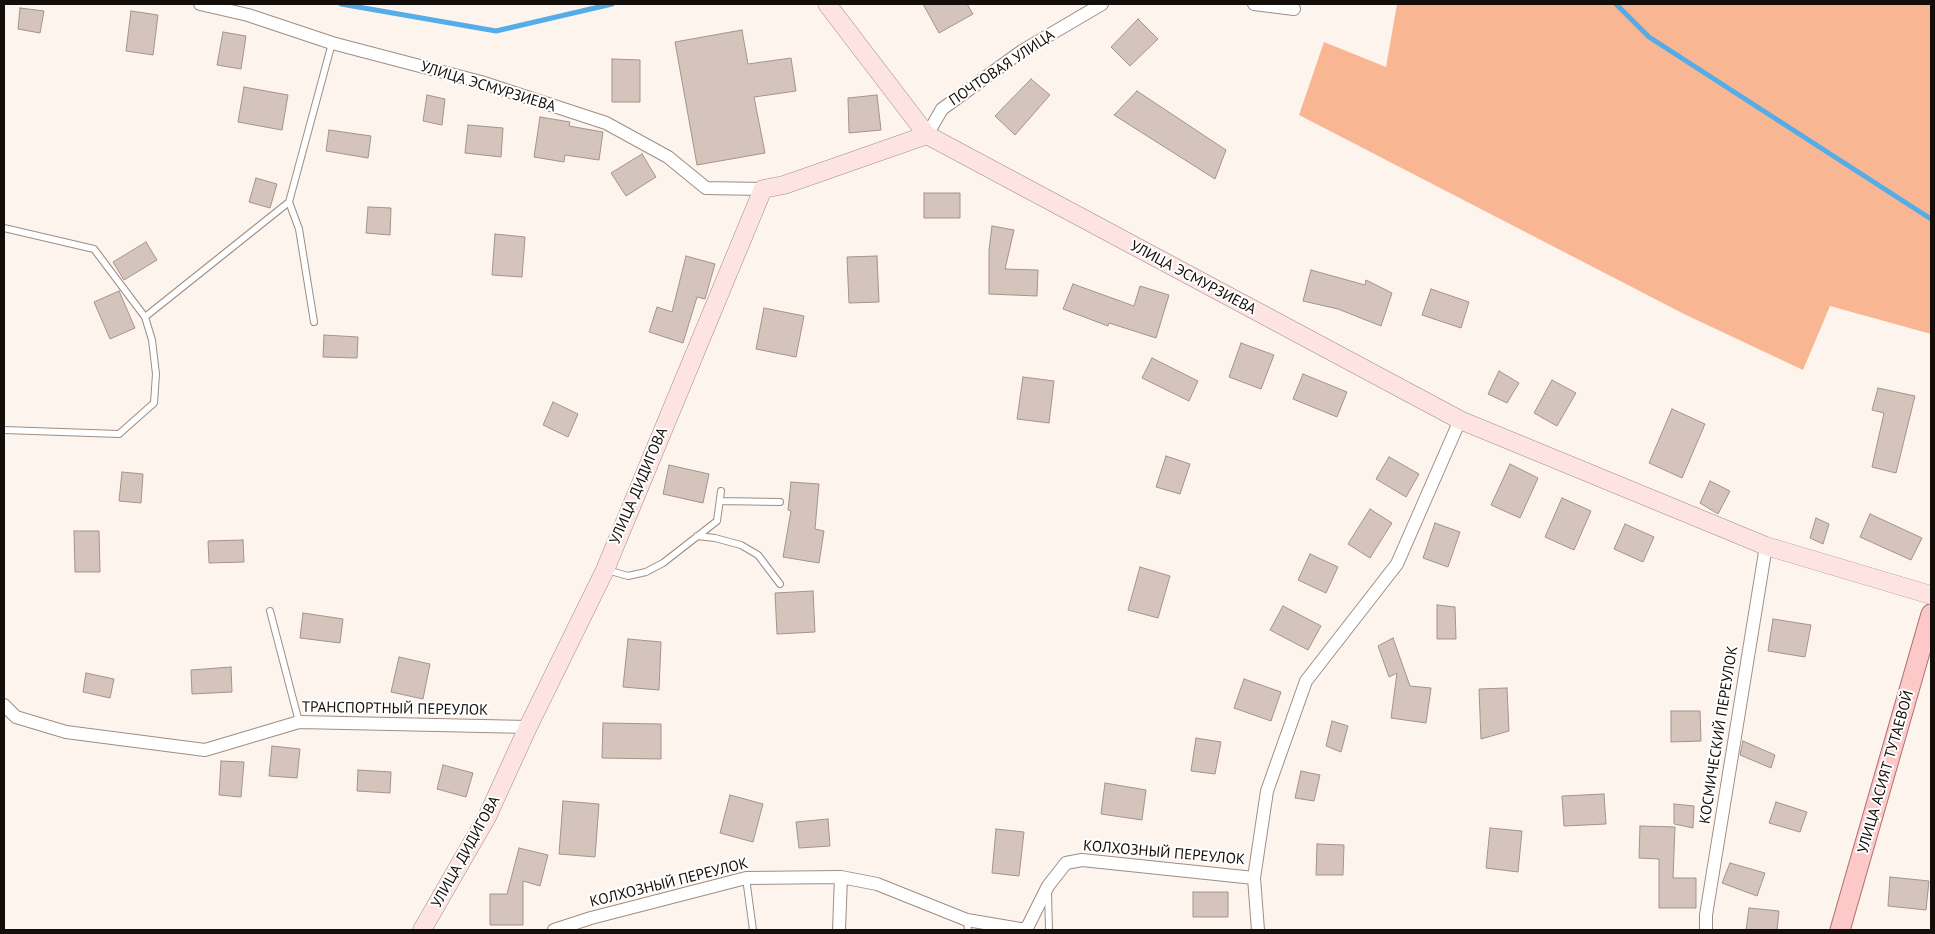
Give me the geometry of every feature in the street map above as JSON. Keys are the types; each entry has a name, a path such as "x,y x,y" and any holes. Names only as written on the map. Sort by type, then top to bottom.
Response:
{"main road":[{"name":"УЛИЦА АСИЯТ ТУТАЕВОЙ","path":"1840,930 1931,614"}],"street":[{"name":"УЛИЦА ЭСМУРЗИЕВА","path":"200,4 248,15 332,43 481,82 606,123 668,157 706,188 763,190"},
{"path":"763,190 784,185 927,135 828,4"},
{"name":"ПОЧТОВАЯ УЛИЦА","path":"927,135 942,108 1022,51 1102,4"},
{"path":"1254,4 1294,10"},
{"name":"УЛИЦА ЭСМУРЗИЕВА","path":"927,135 1460,420 1766,546 1931,594"},
{"name":"УЛИЦА ДИДИГОВА","path":"422,930 487,817 528,727 605,570 763,190"},
{"path":"1258,930 1254,878 1267,791 1306,681 1397,564 1460,420"},
{"name":"КОСМИЧЕСКИЙ ПЕРЕУЛОК","path":"1706,930 1707,905 1766,546"},
{"name":"ТРАНСПОРТНЫЙ ПЕРЕУЛОК","path":"4,705 16,717 66,732 204,750 299,722 528,727"},
{"name":"КОЛХОЗНЫЙ ПЕРЕУЛОК","path":"554,930 591,918 746,878 842,877 877,884 968,925 1026,930 1048,886 1066,863 1082,860 1254,878"},
{"path":"839,930 842,877"}],"lane":[{"path":"314,322 299,229 289,202 332,43"},
{"path":"145,317 289,202"},
{"path":"4,228 94,249 145,317 152,340 156,374 154,403 119,434 4,430"},
{"path":"605,570 628,576 646,572 663,563 717,521 721,491"},
{"path":"720,501 780,502"},
{"path":"697,536 741,544 758,555 780,584"},
{"path":"270,611 299,722"},
{"path":"746,878 753,930"},
{"path":"1048,886 1049,930"}],"shaded area":[{"path":"1397,4 1931,4 1931,334 1830,306 1803,370 1684,314 1299,115 1324,42 1386,67"}],"building":[{"path":"923,4 967,4 973,14 939,33"},
{"path":"20,8 44,11 40,33 18,29"},
{"path":"131,11 158,15 153,55 126,51"},
{"path":"1138,19 1158,39 1130,66 1111,47"},
{"path":"742,30 748,64 791,58 796,91 754,97 765,153 697,165 675,42"},
{"path":"223,32 246,36 241,69 217,65"},
{"path":"612,59 640,60 640,102 612,102"},
{"path":"1031,79 1050,95 1015,135 995,116"},
{"path":"244,87 288,95 282,130 238,122"},
{"path":"1137,91 1226,150 1215,179 1114,115"},
{"path":"427,95 445,99 442,125 423,121"},
{"path":"877,95 881,130 849,133 848,98"},
{"path":"540,117 570,122 569,126 603,132 599,160 565,155 564,162 534,157"},
{"path":"468,125 503,128 501,157 465,153"},
{"path":"329,130 371,136 368,158 326,151"},
{"path":"642,154 656,177 626,196 611,173"},
{"path":"256,178 277,184 270,208 249,202"},
{"path":"924,193 960,193 960,218 924,218"},
{"path":"368,207 391,208 390,235 366,233"},
{"path":"992,226 1014,230 1005,269 1038,270 1037,296 989,294 989,250"},
{"path":"495,234 525,237 522,277 492,275"},
{"path":"146,242 157,260 124,280 113,262"},
{"path":"686,256 715,264 705,299 697,297 683,343 649,332 657,307 672,312"},
{"path":"877,256 879,302 849,303 847,257"},
{"path":"1311,270 1365,285 1366,280 1392,293 1381,326 1338,309 1303,301"},
{"path":"1073,284 1134,306 1140,286 1169,295 1156,338 1109,323 1108,326 1063,309"},
{"path":"1431,289 1469,302 1461,328 1422,315"},
{"path":"119,291 135,328 110,339 94,302"},
{"path":"764,308 804,316 796,357 756,349"},
{"path":"324,335 358,337 357,358 323,357"},
{"path":"1241,343 1274,355 1261,389 1229,377"},
{"path":"1152,358 1198,381 1189,401 1142,378"},
{"path":"1499,371 1519,383 1507,403 1488,394"},
{"path":"1303,374 1347,392 1337,417 1293,399"},
{"path":"1023,377 1054,381 1049,423 1017,419"},
{"path":"1552,380 1576,393 1557,426 1534,413"},
{"path":"1878,388 1915,396 1896,473 1872,467 1884,413 1872,410"},
{"path":"553,402 578,414 568,437 543,425"},
{"path":"1672,409 1705,424 1682,478 1649,463"},
{"path":"1166,456 1190,464 1180,494 1156,487"},
{"path":"1389,457 1419,474 1406,497 1376,479"},
{"path":"1510,464 1538,478 1520,518 1491,505"},
{"path":"669,465 709,474 703,503 663,494"},
{"path":"122,472 143,474 141,503 119,501"},
{"path":"1710,481 1730,491 1718,514 1700,503"},
{"path":"791,482 819,484 815,529 824,531 819,563 783,557 791,511 788,510"},
{"path":"1562,498 1591,511 1574,550 1545,537"},
{"path":"1370,509 1392,523 1370,558 1348,544"},
{"path":"1870,514 1922,538 1911,560 1860,537"},
{"path":"1816,518 1829,524 1823,544 1810,538"},
{"path":"1435,523 1460,532 1448,567 1423,558"},
{"path":"1625,524 1654,537 1643,562 1614,549"},
{"path":"74,531 99,531 100,572 75,572"},
{"path":"243,540 244,562 209,563 208,541"},
{"path":"1310,554 1338,567 1326,593 1298,580"},
{"path":"1140,567 1170,576 1158,618 1128,610"},
{"path":"813,591 815,632 777,634 775,593"},
{"path":"1437,605 1455,607 1456,639 1437,639"},
{"path":"1283,606 1321,626 1308,650 1270,630"},
{"path":"303,613 343,619 340,643 300,638"},
{"path":"1773,619 1811,625 1805,657 1768,651"},
{"path":"1393,638 1410,686 1431,688 1426,723 1391,718 1397,673 1389,677 1378,646"},
{"path":"628,639 661,642 659,690 623,687"},
{"path":"399,657 430,664 423,699 391,692"},
{"path":"231,667 232,692 192,694 191,670"},
{"path":"86,673 114,679 110,698 83,692"},
{"path":"1244,679 1281,692 1271,721 1234,708"},
{"path":"1507,688 1509,731 1481,739 1479,689"},
{"path":"1671,711 1700,711 1701,741 1671,742"},
{"path":"1332,721 1348,726 1341,752 1326,746"},
{"path":"603,723 661,724 661,759 602,758"},
{"path":"1196,738 1221,742 1215,774 1191,771"},
{"path":"1743,741 1775,755 1771,768 1740,755"},
{"path":"272,746 300,749 297,778 269,776"},
{"path":"221,761 244,762 241,797 219,795"},
{"path":"443,765 473,773 466,797 437,789"},
{"path":"358,770 391,772 390,793 357,791"},
{"path":"1301,771 1320,775 1314,801 1295,798"},
{"path":"1105,783 1146,790 1142,820 1101,814"},
{"path":"1604,794 1606,824 1564,826 1562,796"},
{"path":"730,795 763,804 753,842 720,833"},
{"path":"563,801 599,804 595,857 559,854"},
{"path":"1776,802 1807,812 1800,832 1769,823"},
{"path":"1674,804 1694,806 1693,828 1674,824"},
{"path":"828,819 830,846 799,848 796,822"},
{"path":"1640,826 1675,827 1673,878 1696,878 1696,908 1659,908 1659,859 1639,858"},
{"path":"1490,828 1522,831 1518,872 1486,868"},
{"path":"996,829 1024,832 1019,876 992,873"},
{"path":"1317,844 1344,845 1343,875 1316,875"},
{"path":"519,848 548,855 540,886 523,881 523,925 490,925 490,894 507,894"},
{"path":"1730,863 1765,873 1757,896 1722,883"},
{"path":"1890,877 1929,881 1926,910 1888,906"},
{"path":"1193,892 1228,892 1228,917 1193,917"},
{"path":"1749,908 1779,911 1777,930 1746,930"}],"waterway":[{"path":"341,4 496,31 612,4"},
{"path":"1616,4 1649,37 1931,219"}]}
